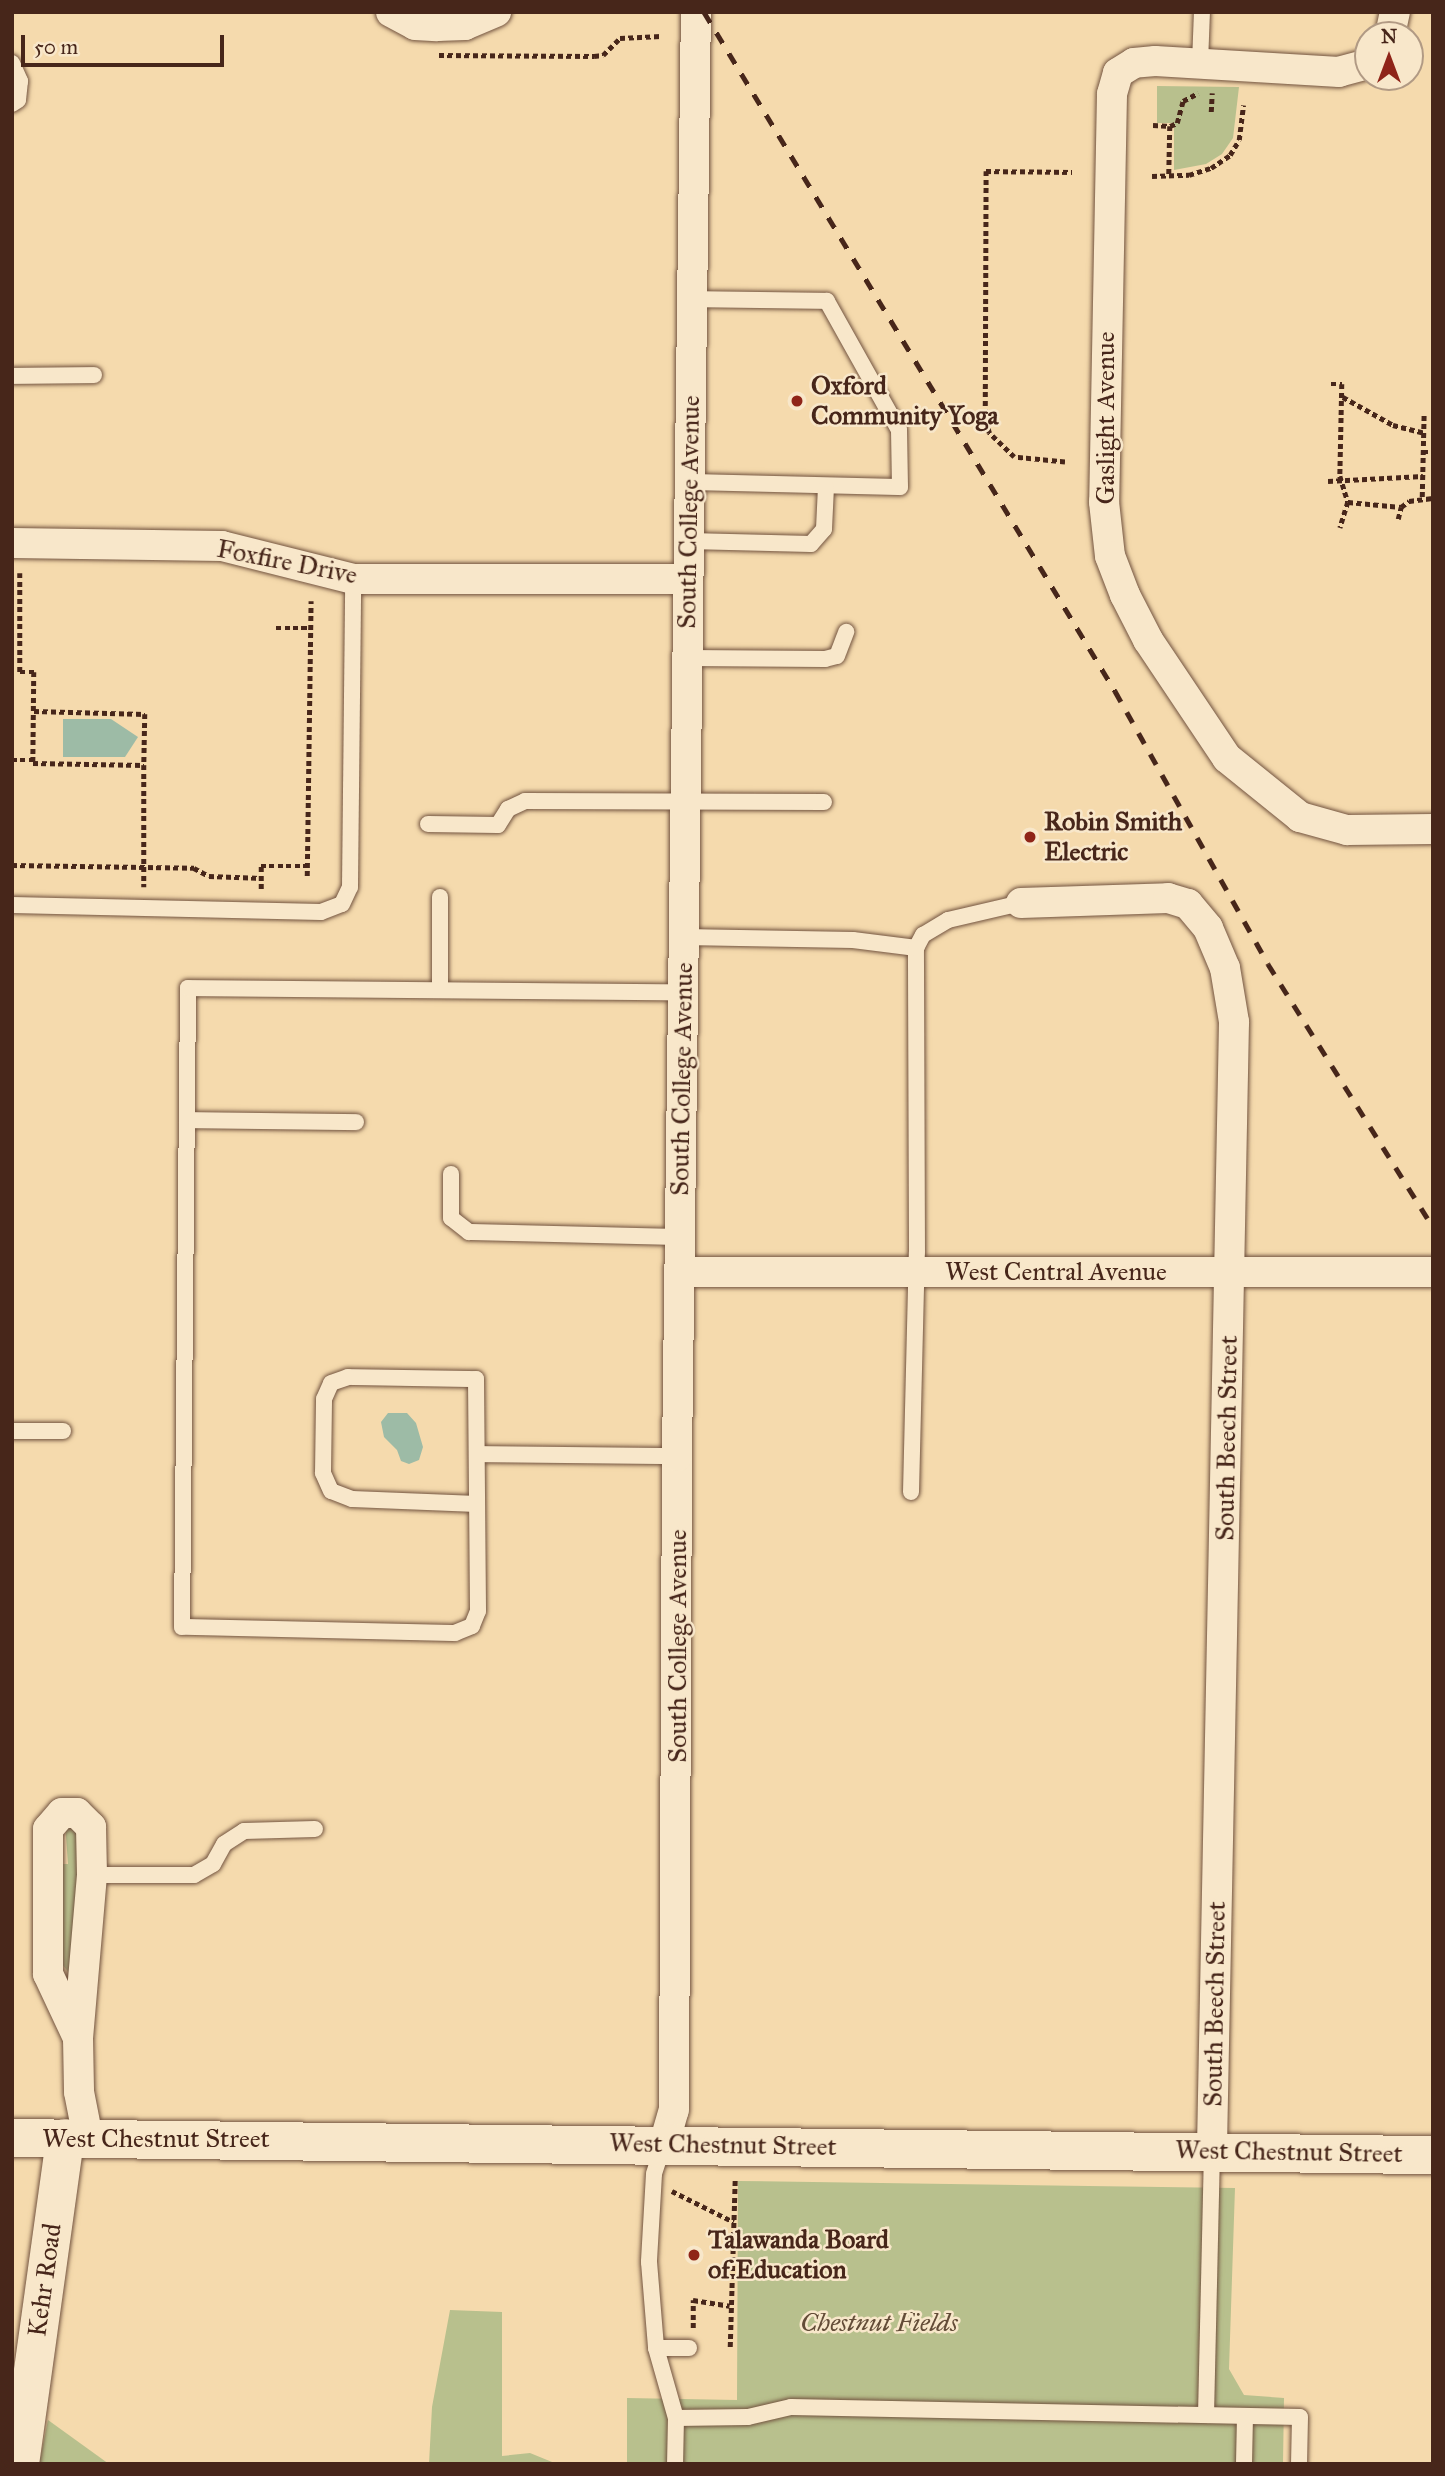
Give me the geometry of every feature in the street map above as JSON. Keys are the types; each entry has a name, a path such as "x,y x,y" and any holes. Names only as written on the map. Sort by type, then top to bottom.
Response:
{"main road":[{"name":"West Chestnut Street","path":"17,2138 1433,2155"},
{"name":"Kehr Road","path":"20,2464 76,2138"}],"street":[{"path":"391,12 415,25 437,26 465,25 496,12"},
{"name":"South College Avenue","path":"664,2144 674,2110 677,1457 695,12"},
{"name":"Gaslight Avenue","path":"1354,68 1339,72 1210,73 1134,63 1118,73 1112,94 1104,502 1110,556 1148,640 1227,758 1300,817 1347,830 1433,828"},
{"name":"Foxfire Drive","path":"12,542 222,546 353,579 688,579"},
{"name":"South Beech Street","path":"1021,903 1168,898 1188,904 1208,928 1225,968 1234,1022 1232,1272 1212,2151"},
{"name":"West Central Avenue","path":"679,1272 1433,1272"},
{"path":"76,2138 78,2038 92,1875 87,1818 62,1812 48,1829 48,1974 78,2038"}],"lane":[{"path":"1202,12 1210,73"},
{"path":"12,63 20,82 18,100 12,104"},
{"path":"690,482 900,487 899,430 827,301 692,299"},
{"path":"12,376 93,375"},
{"path":"689,541 811,544 824,529 826,487"},
{"path":"12,905 321,912 342,904 350,887 353,579"},
{"path":"687,658 825,659 837,656 846,632"},
{"path":"428,824 498,825 508,809 525,801 824,802"},
{"path":"440,897 440,990"},
{"path":"911,1492 916,1272 916,948 923,935 948,920 1021,903"},
{"path":"683,937 853,940 916,948"},
{"path":"477,1504 352,1499 331,1491 323,1473 324,1399 331,1383 348,1377 476,1379 478,1611 472,1626 455,1633 182,1628 188,988 683,992"},
{"path":"187,1120 356,1122"},
{"path":"451,1174 451,1218 468,1232 680,1237"},
{"path":"12,1431 63,1431"},
{"path":"477,1454 677,1457"},
{"path":"92,1875 194,1875 213,1864 223,1844 244,1831 315,1829"},
{"path":"664,2144 653,2182 649,2262 656,2348 676,2418 675,2464"},
{"path":"1206,2415 1212,2151"},
{"path":"656,2348 691,2342"},
{"path":"676,2418 748,2417 791,2407 1300,2417 1299,2464"},
{"path":"1244,2464 1245,2416"}],"path":[{"path":"436,50 445,57 594,56 603,55 620,38 661,36"},
{"path":"1210,73 1211,112"},
{"path":"1153,125 1170,126 1177,123 1178,108 1189,96 1212,93"},
{"path":"1152,176 1211,168 1230,155 1239,140 1243,105"},
{"path":"1169,175 1170,126"},
{"path":"1065,461 1014,457 989,433 985,414 986,172 1072,172"},
{"path":"1331,384 1342,384 1341,481 1348,502 1340,528"},
{"path":"1342,396 1393,425 1424,433"},
{"path":"1422,497 1424,412"},
{"path":"1423,452 1433,452"},
{"path":"1328,481 1423,477"},
{"path":"1348,502 1401,507 1422,497 1433,498"},
{"path":"1398,519 1401,507"},
{"path":"20,573 20,672 34,672 33,760"},
{"path":"307,876 311,601"},
{"path":"276,628 311,628"},
{"path":"34,711 145,713 145,909"},
{"path":"12,760 33,760 33,763 144,765"},
{"path":"12,865 194,868 209,876 261,878"},
{"path":"260,911 261,866 307,866"},
{"path":"730,2347 735,2174"},
{"path":"653,2182 734,2221"},
{"path":"691,2342 693,2300 730,2306"}],"green space":[{"path":"1157,86 1239,87 1233,138 1222,154 1206,164 1174,170 1174,123 1157,123"},
{"path":"65,1823 81,1832 72,1976 60,1962 61,1864 68,1864"},
{"name":"Chestnut Fields","path":"738,2181 1235,2188 1229,2369 1244,2395 1284,2398 1283,2464 627,2464 627,2398 737,2400"},
{"path":"450,2310 502,2312 502,2456 530,2453 557,2464 429,2464 432,2407"},
{"path":"48,2420 109,2464 39,2464"}],"shaded area":[{"path":"63,719 111,719 138,737 125,757 63,757"},
{"path":"388,1413 407,1413 416,1423 423,1447 419,1460 409,1464 401,1461 397,1450 384,1437 381,1422"}],"railway":[{"path":"704,12 1115,691 1268,964 1433,1227"}],"place":[{"name":"Oxford Community Yoga","path":"797,401"},
{"name":"Robin Smith Electric","path":"1030,837"},
{"name":"Talawanda Board of Education","path":"694,2255"}]}
